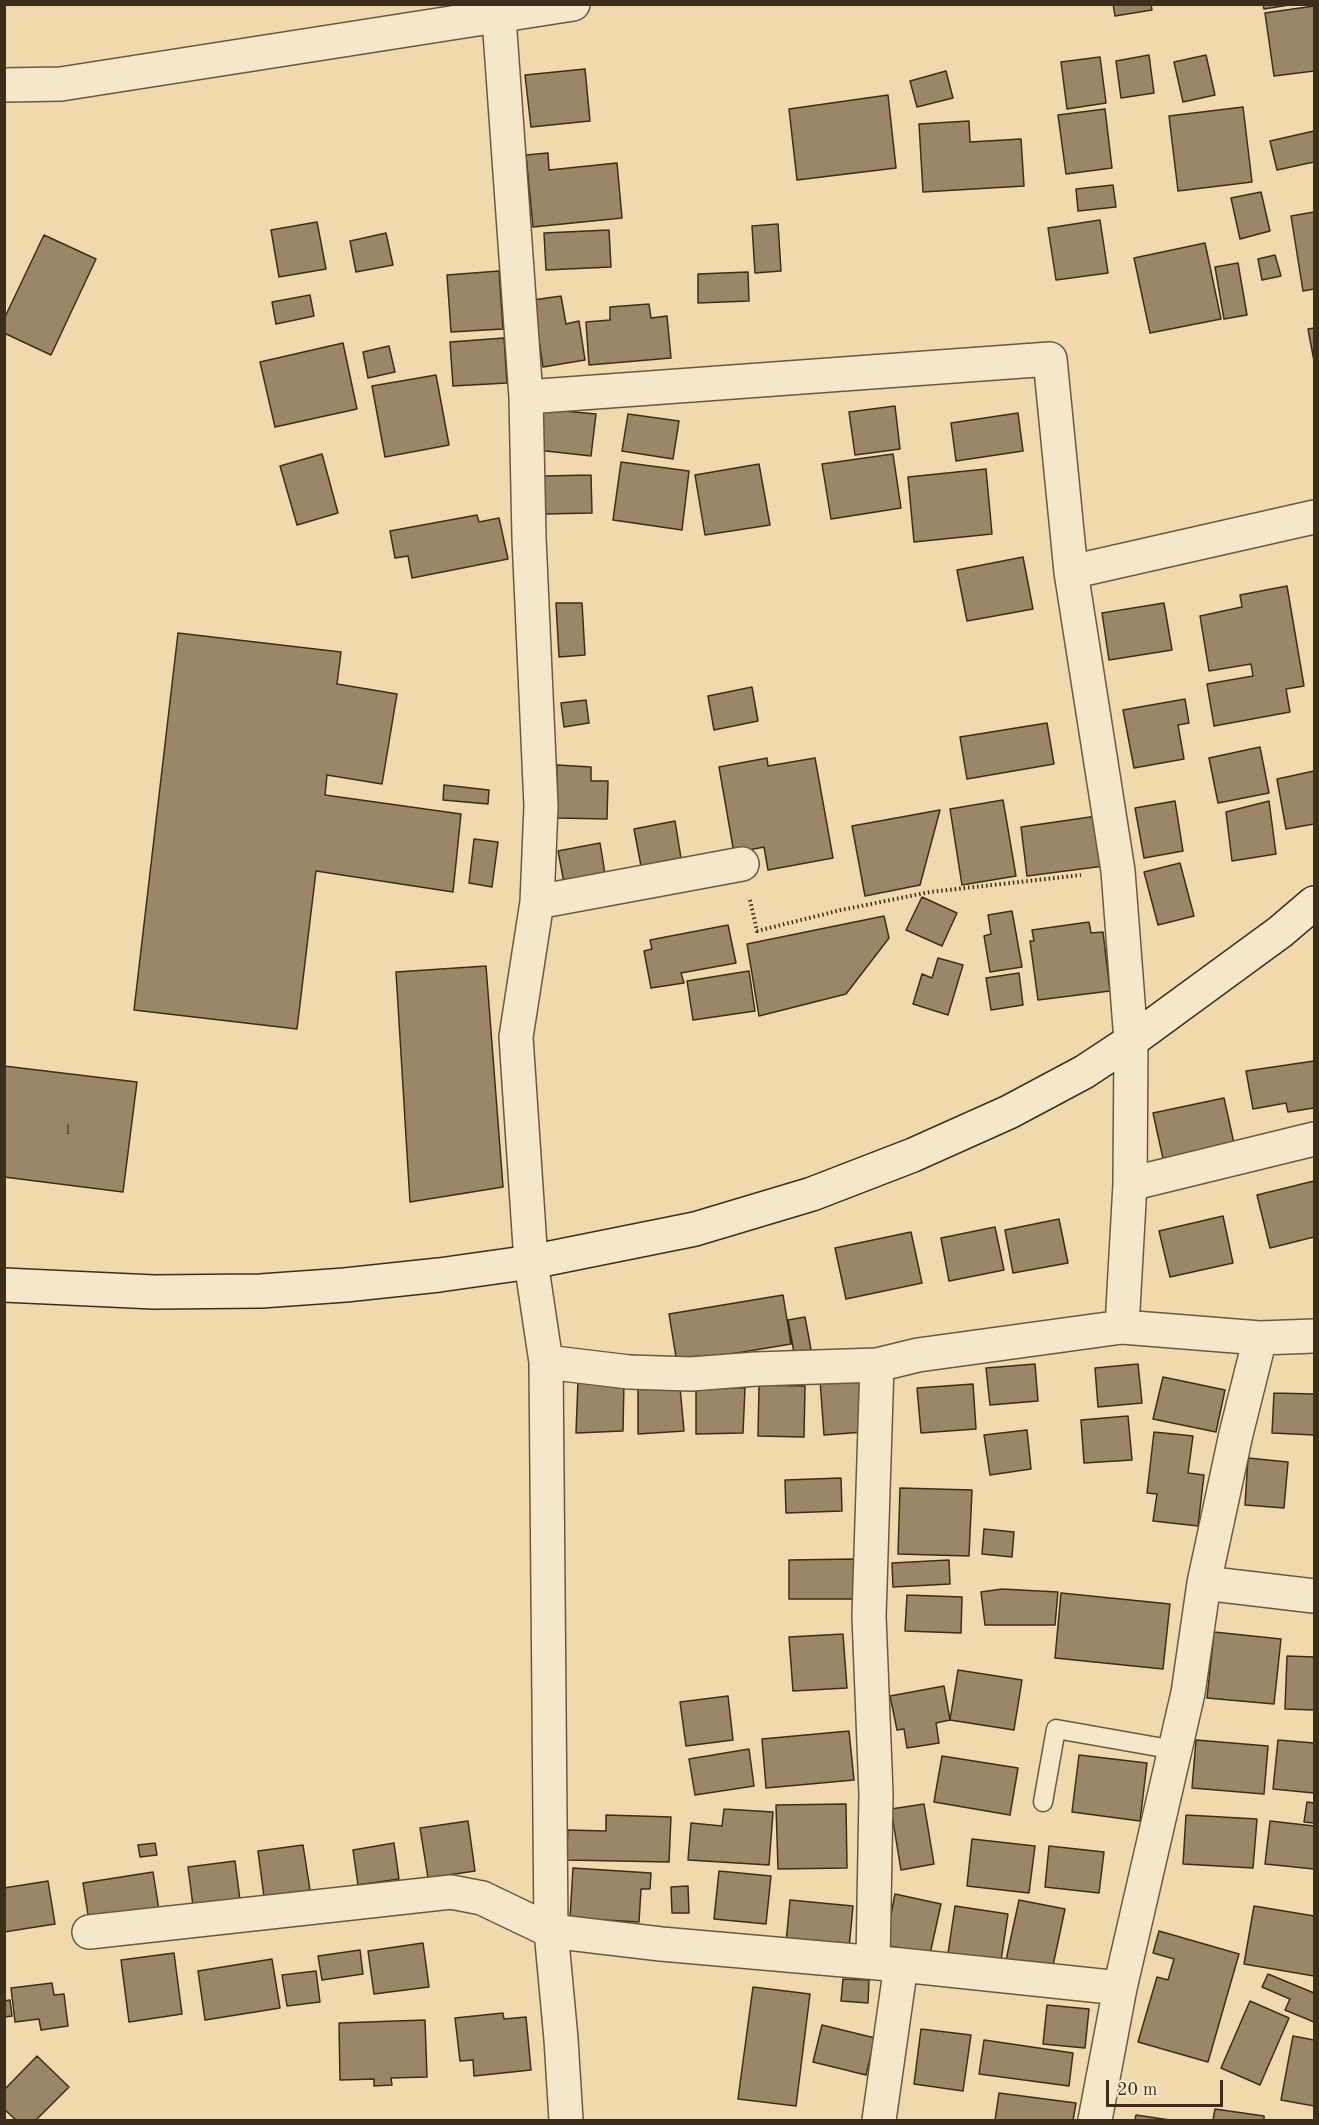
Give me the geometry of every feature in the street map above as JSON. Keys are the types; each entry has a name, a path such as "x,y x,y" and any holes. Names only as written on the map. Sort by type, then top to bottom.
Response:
{"street":[{"path":"4,85 62,84 499,11 573,4"},
{"path":"499,11 526,397 541,806 537,902 516,1037 531,1262 546,1362 551,1931 566,2121"},
{"path":"526,397 1050,359 1071,572 1118,871 1131,1041 1130,1184 1122,1327"},
{"path":"1071,572 1314,517"},
{"path":"537,902 742,864"},
{"path":"4,1285 154,1292 261,1291 345,1285 531,1262 695,1229 812,1194 913,1155 1009,1112 1084,1072 1131,1041 1280,932 1314,903"},
{"path":"1130,1184 1314,1139"},
{"path":"546,1362 628,1372 691,1374 756,1369 877,1365 918,1355 1122,1327 1260,1338 1314,1336"},
{"path":"1095,2121 1120,1988 1188,1693 1203,1583 1260,1338"},
{"path":"877,1365 869,1616 876,1794 887,1964 879,2121"},
{"path":"1203,1583 1314,1596"},
{"path":"89,1932 451,1892 482,1898 551,1931 661,1944 1120,1988"}],"lane":[{"path":"1043,1802 1056,1729 1175,1750"}],"path":[{"path":"742,864 757,931 841,910 930,892 1118,871"}],"building":[{"path":"1113,4 1151,4 1152,10 1115,16"},
{"path":"1263,4 1296,4 1264,9"},
{"path":"1314,6 1314,71 1274,76 1265,13"},
{"path":"1149,55 1154,93 1121,98 1116,61"},
{"path":"1206,55 1215,95 1183,102 1174,62"},
{"path":"1100,57 1106,103 1067,109 1061,62"},
{"path":"585,69 590,121 531,127 525,75"},
{"path":"946,71 953,98 917,107 910,81"},
{"path":"888,95 896,168 797,180 789,109"},
{"path":"1243,107 1252,182 1178,191 1169,116"},
{"path":"1105,109 1112,168 1066,174 1058,115"},
{"path":"969,121 970,142 1021,139 1024,186 923,192 919,124"},
{"path":"1314,131 1314,162 1277,170 1270,141"},
{"path":"548,153 549,170 617,163 622,218 533,227 526,155"},
{"path":"1113,185 1116,207 1078,211 1076,189"},
{"path":"1261,192 1270,231 1240,239 1231,198"},
{"path":"1314,212 1314,289 1303,291 1291,216"},
{"path":"1100,220 1108,273 1056,280 1048,228"},
{"path":"317,222 326,269 279,277 271,230"},
{"path":"778,224 781,271 755,273 752,226"},
{"path":"609,230 611,267 546,270 544,233"},
{"path":"386,233 393,265 356,272 350,241"},
{"path":"44,235 96,259 51,355 4,333 4,319"},
{"path":"1205,243 1221,319 1150,333 1134,258"},
{"path":"1275,255 1281,276 1262,280 1258,259"},
{"path":"1238,263 1247,315 1224,319 1215,267"},
{"path":"499,271 503,329 451,332 447,275"},
{"path":"748,272 749,301 698,303 698,274"},
{"path":"310,295 314,316 276,324 272,302"},
{"path":"561,296 566,324 579,321 585,360 543,367 533,300"},
{"path":"649,304 651,318 667,316 671,358 589,365 586,322 610,320 610,307"},
{"path":"1314,328 1314,361 1308,329"},
{"path":"504,338 507,383 453,386 450,342"},
{"path":"343,343 357,409 275,427 260,362"},
{"path":"389,346 395,372 368,378 363,352"},
{"path":"436,375 449,445 385,457 372,386"},
{"path":"895,406 900,449 855,455 849,412"},
{"path":"542,409 596,414 591,456 537,450"},
{"path":"1018,413 1023,451 956,461 951,423"},
{"path":"628,414 679,421 673,459 622,451"},
{"path":"322,454 338,513 297,525 280,466"},
{"path":"893,454 901,508 831,519 822,464"},
{"path":"621,462 689,471 682,530 613,520"},
{"path":"759,464 770,525 705,535 695,475"},
{"path":"986,469 992,534 914,542 908,477"},
{"path":"591,475 592,513 544,514 544,476"},
{"path":"477,515 479,522 499,518 508,559 412,578 408,556 395,558 390,531"},
{"path":"1023,557 1033,609 967,621 957,570"},
{"path":"1287,586 1304,686 1286,689 1290,712 1214,726 1207,684 1253,676 1251,664 1209,671 1200,616 1242,607 1240,595"},
{"path":"556,603 582,603 585,655 559,657"},
{"path":"1164,603 1172,650 1109,660 1102,613"},
{"path":"178,633 341,652 337,684 397,694 382,784 327,775 325,795 461,814 453,892 316,871 297,1029 134,1010"},
{"path":"752,687 758,721 714,730 708,696"},
{"path":"1185,699 1189,723 1178,725 1184,759 1134,768 1123,710"},
{"path":"586,700 589,723 564,727 561,703"},
{"path":"1047,723 1054,764 967,779 960,737"},
{"path":"1260,747 1269,793 1218,803 1209,758"},
{"path":"767,758 768,766 815,758 833,858 768,870 764,847 734,853 719,767"},
{"path":"557,765 591,767 591,781 608,781 607,819 556,818"},
{"path":"1314,771 1314,824 1286,829 1277,779"},
{"path":"444,785 489,790 488,804 443,800"},
{"path":"1003,800 1016,876 962,885 950,809"},
{"path":"1175,801 1183,851 1144,858 1135,808"},
{"path":"1269,801 1276,854 1232,861 1226,812"},
{"path":"940,810 920,885 865,896 852,826"},
{"path":"1097,816 1104,866 1027,876 1021,827"},
{"path":"675,821 681,858 641,866 634,829"},
{"path":"474,839 498,842 492,887 469,883"},
{"path":"600,843 606,880 565,888 558,851"},
{"path":"1180,863 1194,916 1158,925 1144,872"},
{"path":"922,897 957,913 942,946 906,930"},
{"path":"1012,911 1022,967 990,972 984,936 991,934 988,915"},
{"path":"884,916 889,938 846,994 759,1016 747,944"},
{"path":"1089,922 1091,933 1103,932 1110,991 1038,1000 1030,941 1034,941 1032,930"},
{"path":"728,925 736,963 681,973 684,983 651,988 644,951 652,949 650,940"},
{"path":"938,958 963,965 948,1015 913,1004 922,974 932,978"},
{"path":"486,966 503,1187 410,1202 396,972"},
{"path":"749,971 755,1011 693,1020 687,981"},
{"path":"1019,973 1023,1005 991,1010 986,978"},
{"path":"1314,1061 1314,1108 1288,1112 1286,1103 1253,1109 1246,1071"},
{"path":"4,1066 137,1082 123,1192 4,1177"},
{"path":"1224,1098 1235,1148 1164,1163 1153,1113"},
{"path":"1314,1181 1314,1237 1270,1248 1257,1195"},
{"path":"1223,1216 1233,1263 1170,1277 1159,1231"},
{"path":"1059,1219 1068,1263 1013,1273 1005,1230"},
{"path":"995,1227 1004,1270 949,1281 941,1238"},
{"path":"911,1232 922,1283 846,1299 835,1248"},
{"path":"783,1295 791,1344 677,1363 669,1314"},
{"path":"805,1317 812,1355 795,1358 788,1320"},
{"path":"1035,1364 1038,1401 990,1405 986,1368"},
{"path":"1138,1364 1142,1403 1098,1407 1095,1368"},
{"path":"860,1377 864,1432 824,1435 820,1380"},
{"path":"1163,1377 1225,1390 1216,1432 1153,1419"},
{"path":"578,1380 624,1381 623,1431 576,1433"},
{"path":"638,1384 680,1387 684,1431 638,1434"},
{"path":"973,1384 976,1429 921,1433 917,1388"},
{"path":"759,1385 805,1386 804,1437 758,1436"},
{"path":"696,1386 745,1388 743,1433 696,1434"},
{"path":"1274,1393 1314,1394 1314,1435 1272,1433"},
{"path":"1128,1416 1132,1460 1084,1463 1081,1420"},
{"path":"1027,1430 1031,1469 990,1475 984,1435"},
{"path":"1154,1432 1193,1436 1188,1473 1204,1475 1198,1526 1153,1521 1157,1494 1147,1493"},
{"path":"1248,1458 1288,1462 1284,1508 1245,1505"},
{"path":"841,1478 842,1511 786,1513 785,1480"},
{"path":"900,1488 972,1490 969,1556 898,1554"},
{"path":"984,1529 1014,1532 1012,1557 982,1554"},
{"path":"855,1559 855,1599 789,1599 789,1560"},
{"path":"949,1560 950,1584 893,1587 892,1563"},
{"path":"1002,1589 1058,1592 1055,1625 985,1625 981,1592"},
{"path":"1061,1593 1170,1604 1163,1669 1055,1658"},
{"path":"907,1595 962,1597 961,1633 905,1631"},
{"path":"1214,1632 1281,1639 1274,1704 1207,1698"},
{"path":"843,1634 847,1688 793,1691 789,1637"},
{"path":"1287,1656 1314,1657 1314,1710 1285,1709"},
{"path":"958,1670 1022,1680 1014,1730 950,1720"},
{"path":"944,1686 950,1720 936,1723 939,1743 907,1748 904,1729 897,1730 890,1696"},
{"path":"728,1696 733,1740 686,1746 680,1702"},
{"path":"849,1731 854,1780 766,1788 762,1739"},
{"path":"1196,1740 1268,1746 1264,1794 1192,1788"},
{"path":"1278,1740 1314,1743 1314,1793 1273,1789"},
{"path":"749,1749 754,1786 695,1795 689,1759"},
{"path":"1079,1755 1147,1763 1140,1821 1072,1812"},
{"path":"942,1756 1018,1768 1010,1815 934,1802"},
{"path":"1307,1802 1314,1803 1314,1823 1304,1822"},
{"path":"846,1804 847,1868 778,1869 776,1805"},
{"path":"924,1804 934,1864 901,1870 891,1809"},
{"path":"724,1809 773,1812 769,1865 688,1860 691,1823 722,1826"},
{"path":"606,1815 671,1817 669,1862 566,1860 568,1830 606,1831"},
{"path":"1186,1815 1257,1819 1253,1868 1183,1864"},
{"path":"468,1821 475,1871 428,1878 420,1828"},
{"path":"1270,1821 1314,1826 1314,1869 1265,1864"},
{"path":"972,1839 1035,1846 1029,1893 967,1886"},
{"path":"155,1843 157,1855 140,1857 138,1845"},
{"path":"394,1843 399,1879 358,1885 353,1850"},
{"path":"303,1845 310,1890 264,1897 258,1851"},
{"path":"1049,1846 1104,1852 1099,1893 1045,1887"},
{"path":"235,1861 240,1900 193,1906 188,1867"},
{"path":"573,1868 651,1873 650,1889 641,1889 639,1922 570,1918"},
{"path":"719,1871 771,1876 766,1924 714,1919"},
{"path":"153,1872 159,1910 89,1921 83,1883"},
{"path":"48,1881 55,1924 4,1932 4,1888"},
{"path":"688,1886 689,1913 672,1913 671,1887"},
{"path":"895,1894 941,1904 930,1954 885,1945"},
{"path":"790,1900 853,1906 849,1948 786,1943"},
{"path":"1019,1900 1065,1909 1051,1975 1005,1965"},
{"path":"955,1906 1008,1914 1000,1967 947,1960"},
{"path":"1254,1906 1314,1916 1314,1976 1244,1964"},
{"path":"1159,1931 1239,1954 1208,2062 1138,2042 1157,1977 1168,1980 1174,1959 1153,1953"},
{"path":"423,1943 429,1987 374,1994 368,1951"},
{"path":"360,1950 363,1974 322,1980 318,1956"},
{"path":"174,1953 182,2014 129,2022 121,1960"},
{"path":"272,1959 280,2008 205,2020 198,1971"},
{"path":"316,1971 320,2002 287,2006 282,1975"},
{"path":"1268,1974 1314,1993 1314,2022 1285,2010 1290,1999 1262,1987"},
{"path":"843,1979 869,1980 868,2003 841,2001"},
{"path":"52,1983 54,1995 64,1994 68,2026 41,2030 39,2019 15,2022 11,1988"},
{"path":"753,1987 810,1994 796,2106 738,2099"},
{"path":"10,2000 12,2016 4,2017 4,2001"},
{"path":"1250,2001 1289,2018 1260,2085 1221,2068"},
{"path":"1047,2005 1089,2009 1085,2048 1043,2044"},
{"path":"503,2013 504,2019 526,2017 531,2070 474,2076 473,2060 460,2061 455,2018"},
{"path":"425,2020 427,2077 391,2078 392,2085 374,2086 374,2079 340,2080 339,2023"},
{"path":"822,2025 875,2038 866,2075 813,2062"},
{"path":"921,2029 971,2035 963,2091 914,2084"},
{"path":"1293,2036 1314,2040 1314,2106 1281,2100"},
{"path":"984,2040 1073,2053 1069,2086 979,2074"},
{"path":"37,2056 69,2087 36,2120 16,2120 4,2109 4,2090"},
{"path":"999,2093 1076,2103 1073,2120 995,2120"},
{"path":"1215,2109 1264,2116 1264,2120 1213,2120"},
{"path":"1136,2115 1170,2120 1135,2120"}]}
